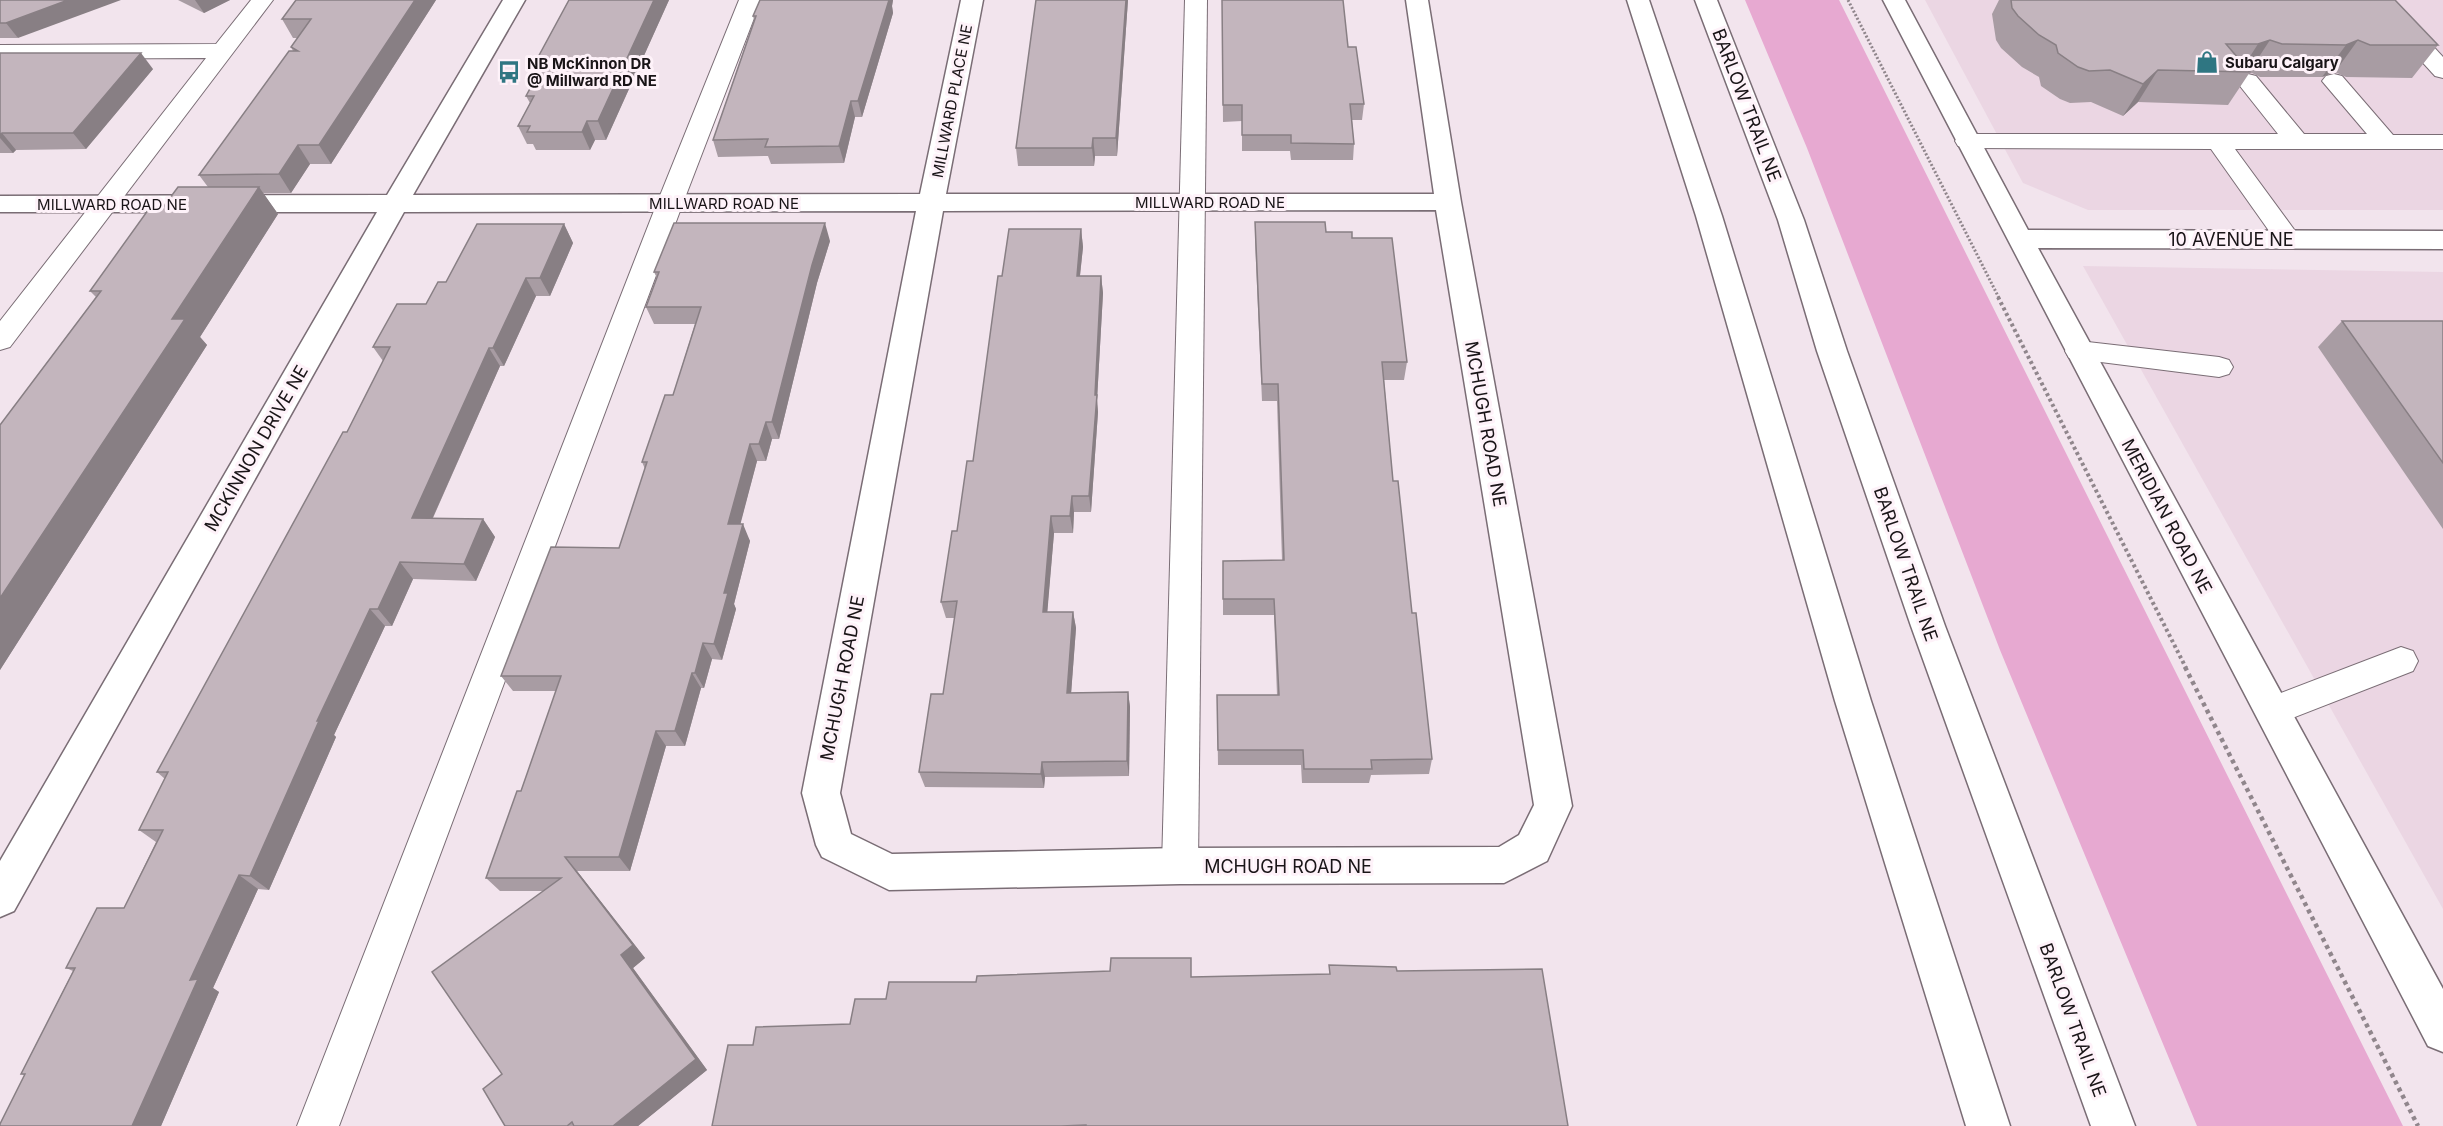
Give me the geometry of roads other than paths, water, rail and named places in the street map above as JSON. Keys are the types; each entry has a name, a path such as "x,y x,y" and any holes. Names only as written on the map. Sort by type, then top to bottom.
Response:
{"street":[{"name":"MCKINNON DRIVE NE","path":"0,898 395,204 514,0"},
{"name":"MILLWARD PLACE NE","path":"931,202 972,0"},
{"name":"MCHUGH ROAD NE","path":"931,202 821,793 835,845 890,872 1180,866 1504,865 1533,848 1553,806 1448,202 1417,0"},
{"path":"1638,0 1709,216 1853,701 1988,1126"},
{"name":"BARLOW TRAIL NE","path":"1706,0 1791,220 1832,351 1928,626 2113,1126"},
{"name":"MERIDIAN ROAD NE","path":"1894,0 2019,239 2443,1031"},
{"name":"MILLWARD ROAD NE","path":"0,204 1448,202"},
{"name":"10 AVENUE NE","path":"2019,239 2443,240"}],"lane":[{"path":"0,340 262,0"},
{"path":"318,1126 670,203 750,0"},
{"path":"1180,866 1196,0"},
{"path":"2397,21 2443,71"},
{"path":"0,52 223,51"},
{"path":"2248,81 2297,142"},
{"path":"2334,81 2386,142"},
{"path":"1967,141 2443,142"},
{"path":"2218,142 2288,239"},
{"path":"2079,351 2219,367"},
{"path":"2272,711 2401,661"}],"place":[{"name":"Subaru Calgary","path":"2207,62"},
{"name":"NB McKinnon DR @ Millward RD NE","path":"509,72"}]}
